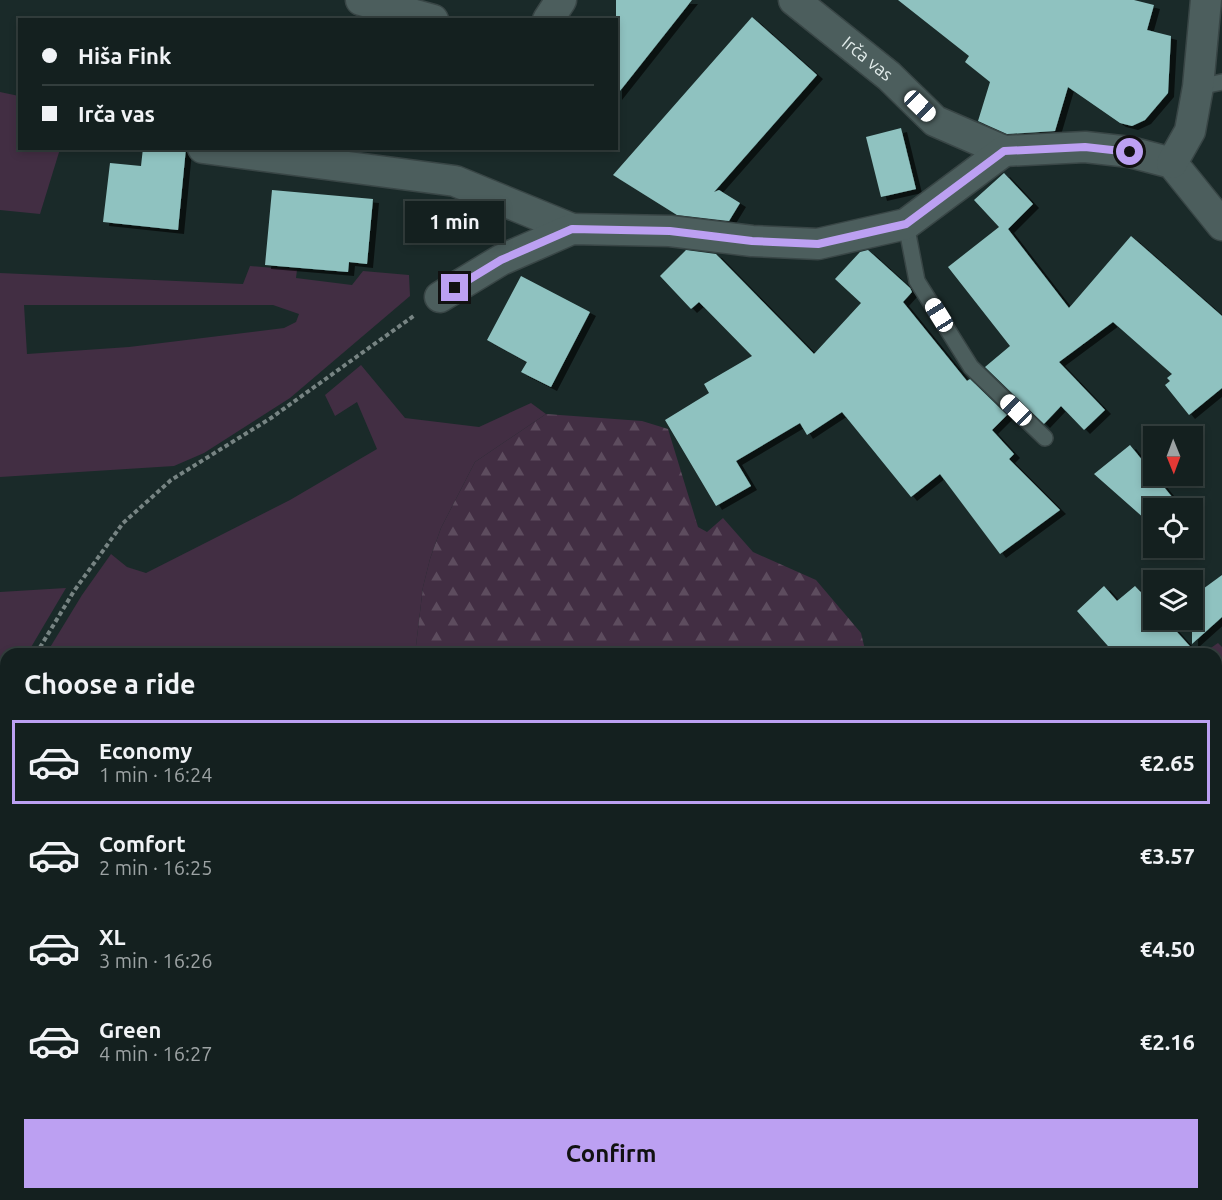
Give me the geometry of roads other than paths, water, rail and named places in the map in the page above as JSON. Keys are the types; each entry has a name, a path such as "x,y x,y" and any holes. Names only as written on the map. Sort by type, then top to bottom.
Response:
{"street":[{"path":"361,0 426,18"},
{"path":"549,18 561,0"},
{"name":"Irča vas","path":"794,0 889,76 935,121 1004,151 1085,147 1130,152 1172,163"},
{"path":"1206,0 1210,84 1190,131 1172,163 1222,225"},
{"path":"218,150 455,181 572,229 670,231 752,241 818,244 906,224 1004,151"},
{"path":"440,297 501,260 572,229"}],"lane":[{"path":"906,224 917,281 971,367 1045,438"}]}
